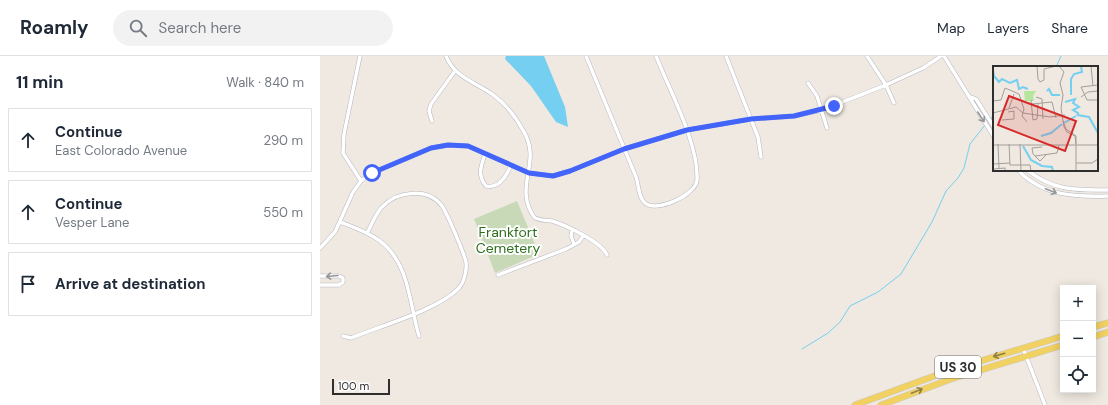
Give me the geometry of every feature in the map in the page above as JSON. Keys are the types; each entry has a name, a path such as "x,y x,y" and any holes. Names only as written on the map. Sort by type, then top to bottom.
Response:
{"main road":[{"path":"1096,326 1108,323"},
{"path":"1096,336 1108,332"},
{"name":"US 30","path":"855,405 921,380 1060,337"},
{"name":"US 30","path":"881,405 951,379 1060,346"}],"street":[{"path":"360,56 344,134 343,153 361,180"},
{"path":"446,56 455,71 493,94 509,109 525,133 530,147 531,156 529,173 524,189 525,196 534,217 553,222 583,236 604,248 607,255"},
{"path":"586,56 636,177 641,198 649,205 659,206 688,194 696,186 697,180 693,147 656,56"},
{"path":"727,56 758,137 761,157"},
{"path":"867,56 886,85 894,102"},
{"path":"320,248 335,232 353,192 361,180 372,173 431,148 448,145 468,146 529,173 553,176 687,130 751,119 794,116 822,110 886,85 923,68 941,56"},
{"path":"944,56 993,134"},
{"path":"432,121 429,111 431,104 455,71"},
{"path":"808,83 817,96 827,128"},
{"path":"971,97 976,98 993,125"},
{"path":"485,154 480,168 480,176 486,186 490,187 500,183 508,174 511,165"},
{"path":"1019,171 1032,182 1059,194 1074,196 1108,196"},
{"path":"1027,171 1037,178 1061,188 1084,191 1108,190"},
{"path":"342,336 351,338 442,301 459,288 465,277 466,263 442,206 429,196 420,194 396,197 380,210 368,234"},
{"path":"340,222 379,240 394,255 406,280 412,314 419,336"},
{"path":"572,231 571,238 574,244"},
{"path":"498,275 574,244 583,236"},
{"path":"320,276 339,276 343,278 343,282 339,285 320,285"},
{"path":"1023,348 1045,405"}],"green space":[{"name":"Frankfort Cemetery","path":"517,201 539,254 495,273 474,219"}],"water":[{"path":"506,56 544,56 565,107 568,127 556,122 531,86 505,59"}],"waterway":[{"path":"1056,66 1061,56"},
{"path":"991,119 993,115"},
{"path":"802,349 828,333 840,322 850,306 878,292 901,274 932,222 946,191 958,178 964,168 970,144 985,125"}],"route":[{"path":"372,173 431,148 448,145 468,146 529,173 553,176 656,138 687,130 751,119 794,116 811,113 834,106"}]}
